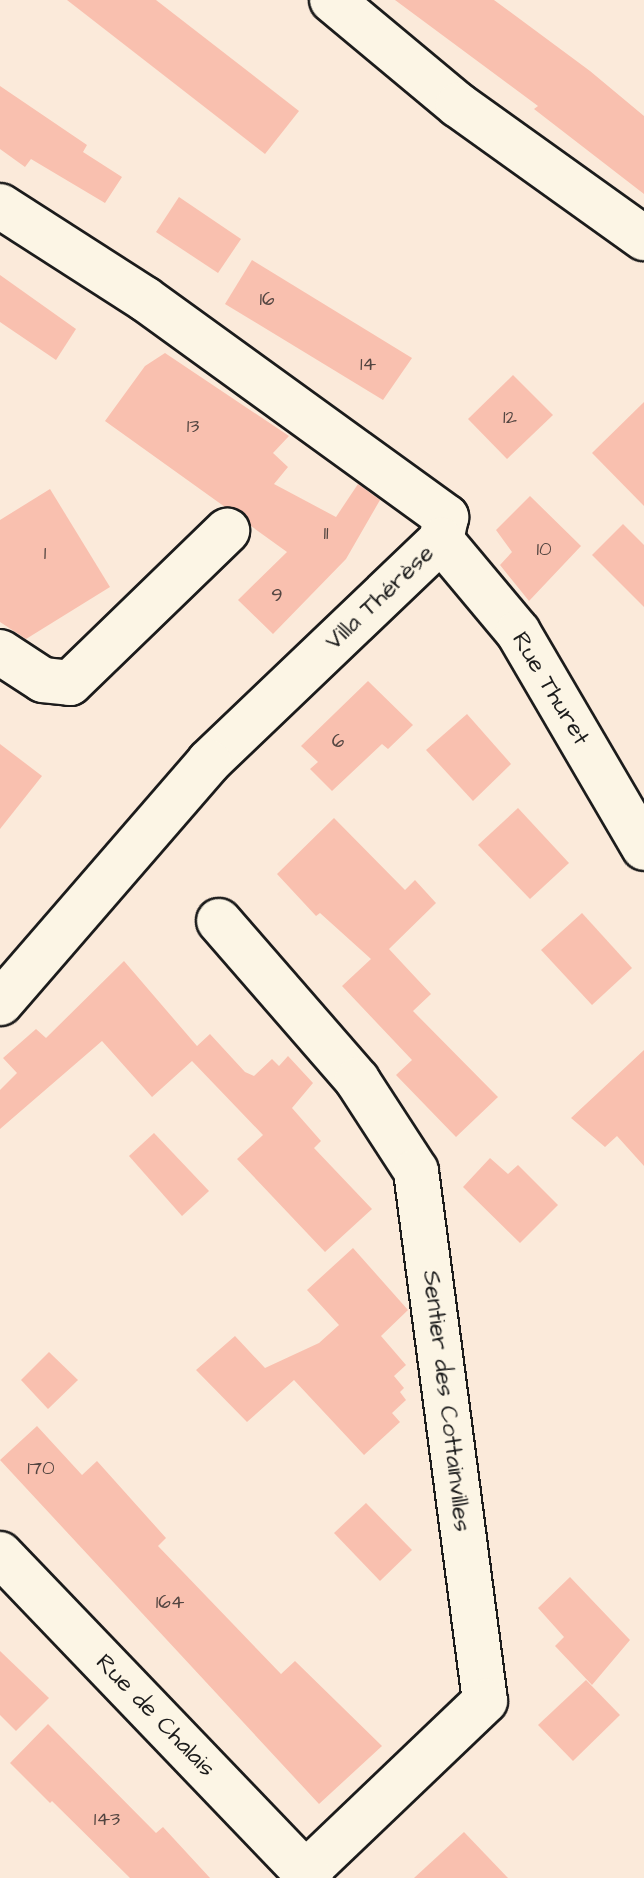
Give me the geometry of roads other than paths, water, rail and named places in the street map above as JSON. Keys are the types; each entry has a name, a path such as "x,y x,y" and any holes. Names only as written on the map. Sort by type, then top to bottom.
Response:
{"street":[{"path":"332,0 458,105 644,238"},
{"name":"Villa Thérèse","path":"0,206 145,299 446,517 441,540 209,762 0,1003"},
{"path":"0,652 43,680 70,683 227,531"},
{"name":"Rue Thuret","path":"441,540 518,632 644,848"},
{"name":"Sentier des Cottainvilles","path":"219,921 357,1080 416,1171 485,1701 308,1875"},
{"name":"Rue de Chalais","path":"0,1554 308,1875"}]}
